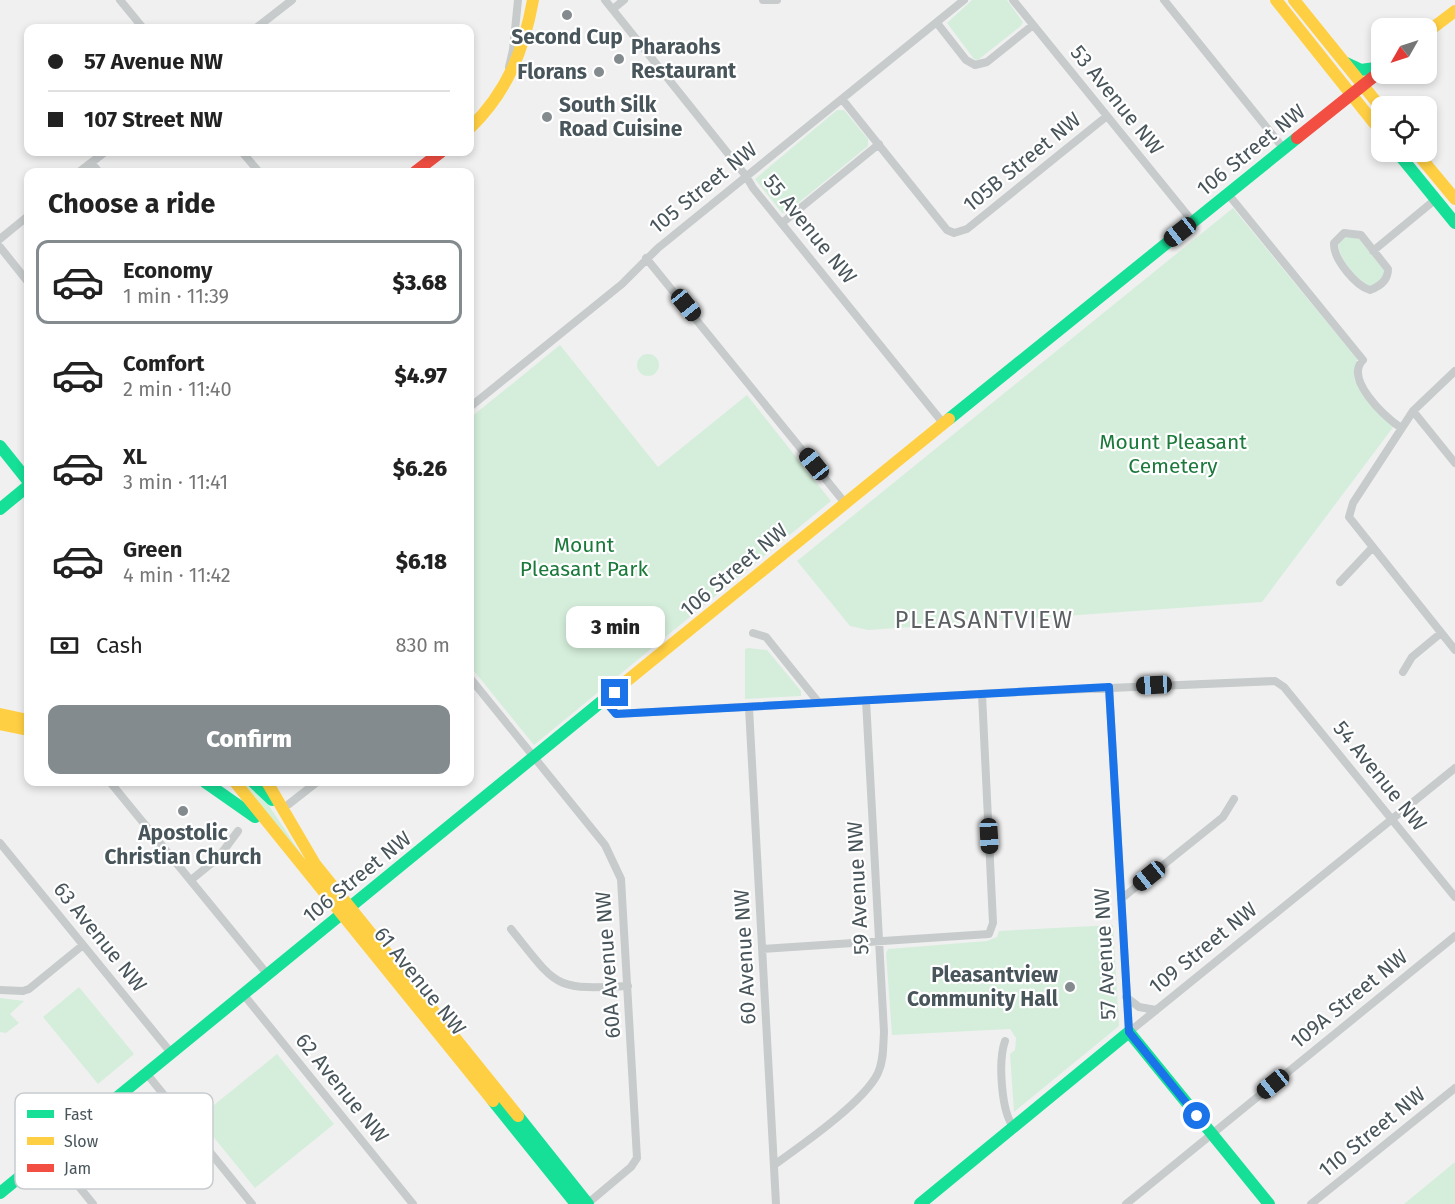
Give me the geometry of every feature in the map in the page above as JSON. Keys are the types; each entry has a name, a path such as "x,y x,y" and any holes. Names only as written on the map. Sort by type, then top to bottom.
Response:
{"street":[{"path":"120,0 140,24"},
{"path":"261,24 292,0"},
{"path":"499,96 513,50 518,0"},
{"path":"474,124 499,96 523,49 533,0"},
{"name":"55 Avenue NW","path":"605,0 943,423"},
{"path":"613,9 624,0"},
{"path":"765,1 777,0"},
{"name":"105 Street NW","path":"474,404 622,284 646,258 964,0"},
{"name":"53 Avenue NW","path":"1013,0 1193,222"},
{"path":"1164,0 1284,149"},
{"path":"1276,0 1371,119"},
{"path":"1294,0 1371,96"},
{"path":"1437,25 1455,11"},
{"path":"937,23 966,60 979,65 1033,25"},
{"path":"1343,61 1361,70 1371,69"},
{"name":"106 Street NW","path":"124,1093 943,423 1371,78"},
{"path":"782,223 879,144 842,99"},
{"name":"105B Street NW","path":"879,144 947,230 959,234 1107,116"},
{"path":"84,168 100,156"},
{"path":"245,156 256,168"},
{"path":"420,168 436,156"},
{"path":"1405,162 1455,223"},
{"path":"1424,162 1455,199"},
{"path":"91,163 95,168"},
{"path":"1227,194 1363,360 1356,369 1357,380 1386,416 1401,428"},
{"path":"1373,251 1436,199"},
{"path":"0,239 24,219"},
{"path":"1344,233 1355,233 1373,251 1388,269 1388,275 1385,281 1371,290 1360,285 1336,256 1334,243 1344,233"},
{"path":"0,247 24,277"},
{"path":"646,258 845,503"},
{"path":"1455,371 1413,411 1353,503 1349,517 1455,650"},
{"path":"1413,411 1455,463"},
{"path":"0,446 24,476"},
{"path":"0,509 24,489"},
{"path":"1341,582 1372,548"},
{"path":"753,633 766,637 819,703"},
{"path":"1403,672 1412,657 1441,633"},
{"name":"54 Avenue NW","path":"1109,687 1275,681 1284,687 1455,897"},
{"name":"60A Avenue NW","path":"474,683 604,845 617,868 623,890 637,1158 631,1167 588,1204"},
{"path":"605,701 616,714 1109,687"},
{"name":"57 Avenue NW","path":"1109,687 1129,1032 1269,1204"},
{"path":"762,949 981,937 989,934 992,929 982,694"},
{"name":"59 Avenue NW","path":"774,1165 858,1098 878,1073 882,1061 884,1032 866,700"},
{"name":"60 Avenue NW","path":"748,708 776,1204"},
{"path":"0,714 24,719"},
{"path":"0,724 24,729"},
{"name":"109 Street NW","path":"920,1204 1455,768"},
{"path":"113,786 268,975"},
{"path":"211,786 242,807 281,841"},
{"name":"61 Avenue NW","path":"238,786 281,841 346,912 588,1204"},
{"path":"257,786 273,802 307,851"},
{"name":"61 Avenue NW","path":"269,786 346,912 576,1204"},
{"path":"288,804 312,786"},
{"path":"1121,898 1223,817 1234,799"},
{"path":"191,880 218,858 238,831"},
{"name":"63 Avenue NW","path":"0,843 172,1054"},
{"path":"511,930 550,976 565,986 583,989 628,986"},
{"name":"109A Street NW","path":"1126,1204 1455,936"},
{"path":"0,990 23,992 83,945"},
{"name":"62 Avenue NW","path":"244,995 413,1204"},
{"path":"1126,997 1139,1007 1156,1010"},
{"path":"1005,1041 1002,1054 1006,1114 1014,1128"},
{"path":"147,1074 162,1093"},
{"name":"110 Street NW","path":"1311,1204 1455,1088"},
{"path":"213,1156 252,1204"},
{"name":"106 Street NW","path":"0,1193 15,1181"},
{"path":"81,1189 93,1204"}],"green space":[{"path":"972,0 1007,0 1023,22 978,60 974,59 947,23"},
{"path":"837,110 844,110 868,139 868,146 786,213 782,213 755,179"},
{"name":"Mount Pleasant Cemetery","path":"1233,208 1357,359 1354,379 1394,426 1262,602 868,630 850,626 797,561"},
{"path":"1346,236 1358,238 1384,270 1376,284 1370,286 1365,283 1345,262 1338,244"},
{"name":"Mount Pleasant Park","path":"560,345 658,467 747,395 831,501 534,745 474,671 474,415"},
{"path":"648,354 656,357 659,365 656,373 648,376 640,373 637,365 640,357"},
{"path":"745,649 767,650 801,691 801,696 745,699"},
{"path":"243,786 252,786 262,795 307,863"},
{"path":"1113,925 1119,1026 1014,1112 1010,1054 1015,1050 1016,1038 1010,1029 892,1035 886,953 888,949 987,941 997,937 999,931"},
{"path":"79,987 134,1054 98,1084 43,1017"},
{"path":"0,998 24,1001 10,1014 19,1023 6,1033 0,1032"},
{"path":"277,1054 334,1124 255,1188 213,1136 213,1106"},
{"path":"1455,1162 1455,1204 1404,1204"}],"traffic: fast":[{"path":"1346,63 1361,70 1371,69"},
{"path":"949,419 1297,138"},
{"path":"1405,162 1455,223"},
{"path":"0,446 24,476"},
{"path":"0,509 24,489"},
{"path":"122,1093 623,684"},
{"path":"211,786 255,817"},
{"path":"257,786 272,800"},
{"path":"920,1204 1129,1032 1269,1204"},
{"path":"493,1101 576,1204"},
{"path":"518,1116 588,1204"},
{"path":"0,1193 15,1181"}],"traffic: slow":[{"path":"474,124 494,100 512,69 525,36 533,0"},
{"path":"1276,0 1371,119"},
{"path":"1294,0 1372,96"},
{"path":"1437,25 1455,11"},
{"path":"1424,162 1455,199"},
{"path":"623,684 949,419"},
{"path":"0,714 24,719"},
{"path":"0,724 24,729"},
{"path":"238,786 493,1101"},
{"path":"269,786 315,864 518,1116"}],"traffic: jam":[{"path":"1297,138 1371,79"},
{"path":"420,168 436,156"}],"place":[{"name":"Second Cup","path":"567,15"},
{"name":"Pharaohs Restaurant","path":"619,59"},
{"name":"Florans","path":"599,72"},
{"name":"South Silk Road Cuisine","path":"547,117"},
{"name":"Apostolic Christian Church","path":"183,811"},
{"name":"Pleasantview Community Hall","path":"1070,987"}],"district":[{"name":"PLEASANTVIEW","path":"984,620"}],"route":[{"path":"615,693 605,701 616,714 1109,687 1129,1032 1197,1116"}]}
